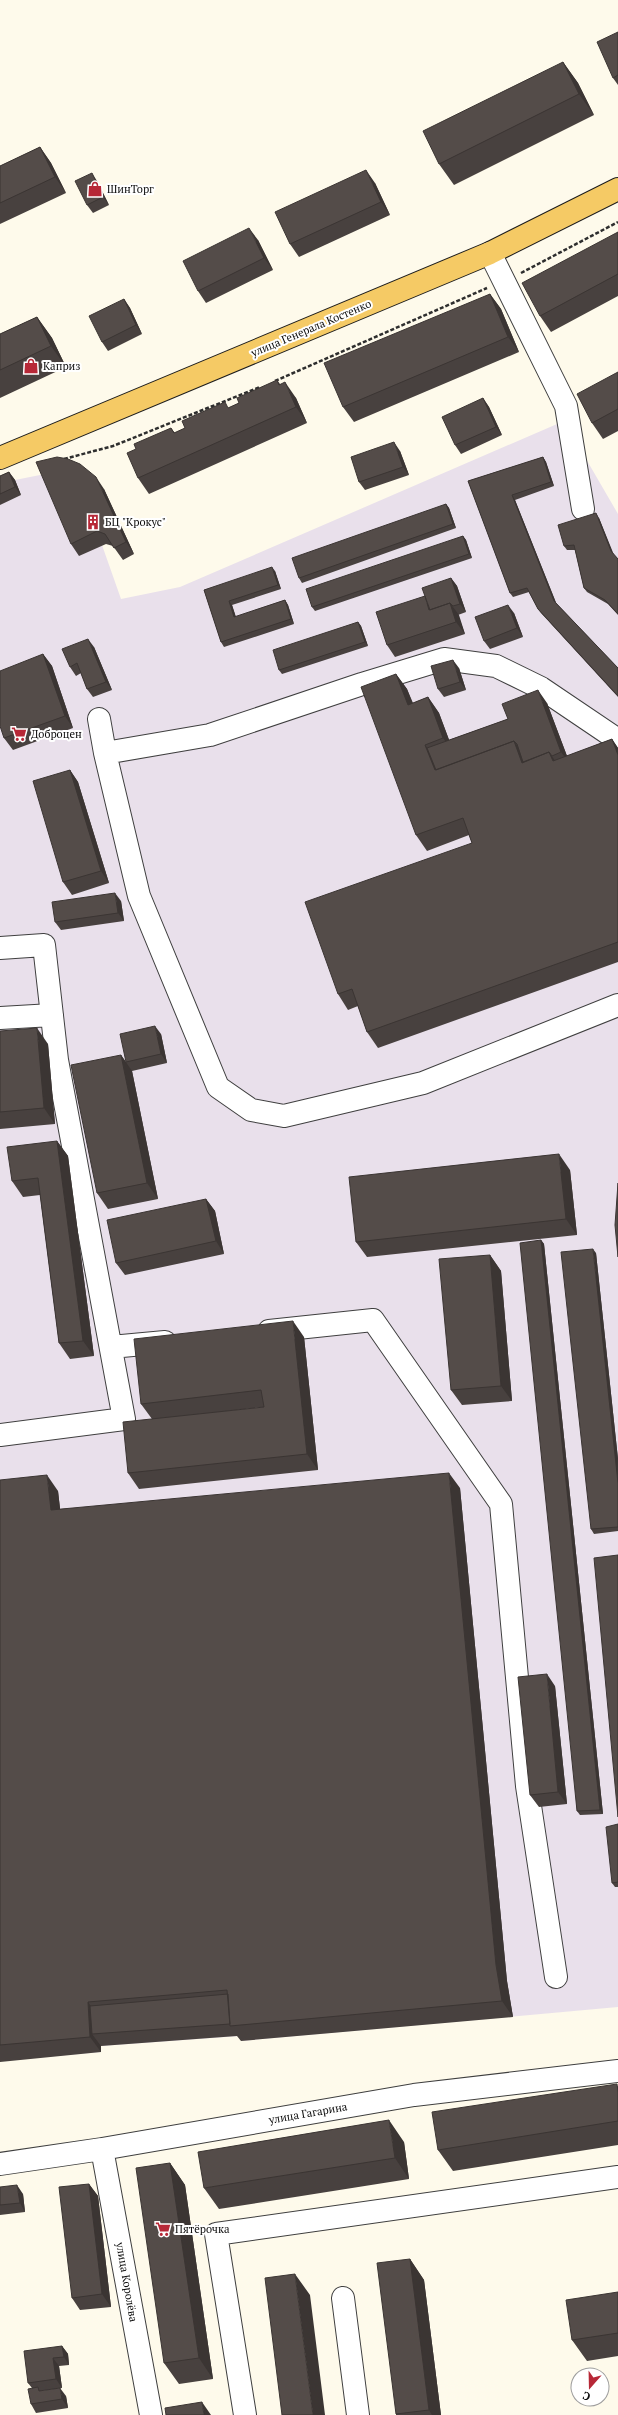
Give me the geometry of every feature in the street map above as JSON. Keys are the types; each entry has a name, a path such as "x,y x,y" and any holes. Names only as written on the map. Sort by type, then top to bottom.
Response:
{"main road":[{"name":"улица Генерала Костенко","path":"0,458 490,253 618,189"}],"street":[{"path":"490,253 566,406 584,509"},
{"path":"105,753 210,735 362,684 444,659 496,666 541,688 618,740"},
{"path":"99,719 105,753 139,896 218,1087 251,1110 284,1116 423,1083 618,1005"},
{"path":"0,1434 124,1419 57,1060 44,945 1,945"},
{"path":"0,1018 52,1015"},
{"path":"246,1334 373,1320 501,1504 527,1786 556,1977"},
{"path":"111,1347 182,1340"},
{"name":"улица Гагарина","path":"0,2164 102,2149 414,2095 618,2071"},
{"name":"улица Королёва","path":"102,2149 151,2415"},
{"path":"245,2415 216,2234 618,2177"},
{"path":"343,2298 358,2415"}],"path":[{"path":"272,382 504,280 618,222"},
{"path":"63,459 113,446 265,385"}],"shaded area":[{"path":"564,421 618,514 618,2007 241,2041 240,2036 101,2046 101,2052 0,2061 0,487 15,480 45,474 102,545 121,599 180,587"}],"building":[{"path":"618,32 618,75 613,78 597,42"},
{"path":"563,62 579,94 439,164 423,131"},
{"path":"40,147 55,177 0,203 0,166"},
{"path":"366,170 381,202 290,244 275,212"},
{"path":"92,173 103,197 87,205 75,181"},
{"path":"249,228 264,258 198,291 183,261"},
{"path":"618,232 618,274 540,316 522,283"},
{"path":"490,294 508,337 343,407 324,363"},
{"path":"124,299 136,325 102,342 89,316"},
{"path":"37,317 51,346 0,370 0,334"},
{"path":"618,372 618,409 592,423 577,394"},
{"path":"277,380 279,385 285,382 296,407 138,478 127,453 136,449 134,444 171,428 174,433 185,428 182,421 225,402 228,408 239,403 237,398"},
{"path":"483,398 496,427 455,445 442,417"},
{"path":"394,442 403,467 359,482 351,457"},
{"name":"БЦ \"Крокус\"","path":"57,457 68,459 80,464 96,477 126,542 114,548 105,534 97,531 71,544 36,462"},
{"path":"543,457 551,482 512,495 554,601 618,668 618,696 538,609 527,588 510,593 468,481"},
{"path":"9,472 15,487 0,494 0,476"},
{"path":"446,504 453,524 299,578 292,558"},
{"path":"596,513 611,551 618,559 618,614 605,600 584,588 574,545 564,546 558,525"},
{"path":"463,536 469,554 312,607 306,589"},
{"path":"272,567 278,585 229,601 234,617 285,600 291,619 221,642 204,590"},
{"path":"451,578 460,604 453,606 450,603 430,610 422,588"},
{"path":"425,596 429,610 450,603 456,622 387,645 376,612"},
{"path":"508,605 517,628 484,641 475,617"},
{"path":"358,622 365,642 279,670 273,650"},
{"path":"88,639 106,682 87,689 77,663 70,667 62,649"},
{"path":"43,654 65,716 4,738 0,726 0,671"},
{"path":"453,660 460,682 438,689 431,666"},
{"path":"396,674 408,705 428,697 443,738 425,745 435,770 514,741 522,763 549,752 553,761 612,739 618,755 618,942 367,1032 352,989 338,994 305,902 472,843 463,818 416,835 361,687"},
{"path":"538,690 561,752 552,756 549,752 523,762 517,744 514,741 436,770 427,748 508,719 502,704"},
{"path":"70,770 101,871 63,882 33,781"},
{"path":"115,893 118,913 55,922 52,902"},
{"path":"155,1026 161,1054 126,1062 120,1034"},
{"path":"37,1028 44,1108 0,1112 0,1031"},
{"path":"121,1055 147,1183 97,1193 71,1065"},
{"path":"57,1141 83,1341 59,1343 38,1178 12,1181 7,1147"},
{"path":"559,1154 566,1219 356,1242 349,1177"},
{"path":"618,1183 618,1257 615,1225"},
{"path":"206,1199 216,1241 116,1263 107,1220"},
{"path":"541,1240 600,1810 577,1811 520,1243"},
{"path":"593,1249 618,1483 618,1527 591,1529 561,1252"},
{"path":"490,1255 501,1386 451,1390 439,1259"},
{"path":"293,1321 307,1454 128,1473 123,1422 264,1407 261,1390 141,1404 134,1339"},
{"path":"449,1473 496,1965 502,2001 230,2026 227,1990 88,2002 90,2037 0,2045 0,1480 47,1475 51,1510"},
{"path":"618,1555 618,1817 594,1558"},
{"path":"547,1674 558,1792 530,1795 518,1677"},
{"path":"618,1824 618,1882 612,1883 606,1827"},
{"path":"228,1994 230,2024 92,2034 90,2006"},
{"path":"617,2084 618,2121 438,2150 432,2112"},
{"path":"389,2120 395,2158 204,2188 198,2152"},
{"path":"170,2163 199,2358 164,2363 136,2168"},
{"path":"89,2184 102,2294 72,2298 59,2187"},
{"path":"17,2185 20,2203 0,2205 0,2187"},
{"path":"410,2259 429,2410 396,2414 377,2263"},
{"path":"295,2274 313,2415 282,2415 265,2278"},
{"path":"618,2292 618,2333 572,2340 566,2300"},
{"path":"62,2346 64,2357 53,2358 56,2379 28,2383 24,2351"},
{"path":"38,2387 39,2391 60,2388 62,2399 31,2404 28,2389"},
{"path":"202,2402 204,2415 166,2415 165,2408"}],"place":[{"name":"ШинТорг","path":"95,189"},
{"name":"Каприз","path":"31,366"},
{"name":"БЦ \"Крокус\"","path":"93,522"},
{"name":"Доброцен","path":"19,734"},
{"name":"Пятёрочка","path":"163,2229"}]}
